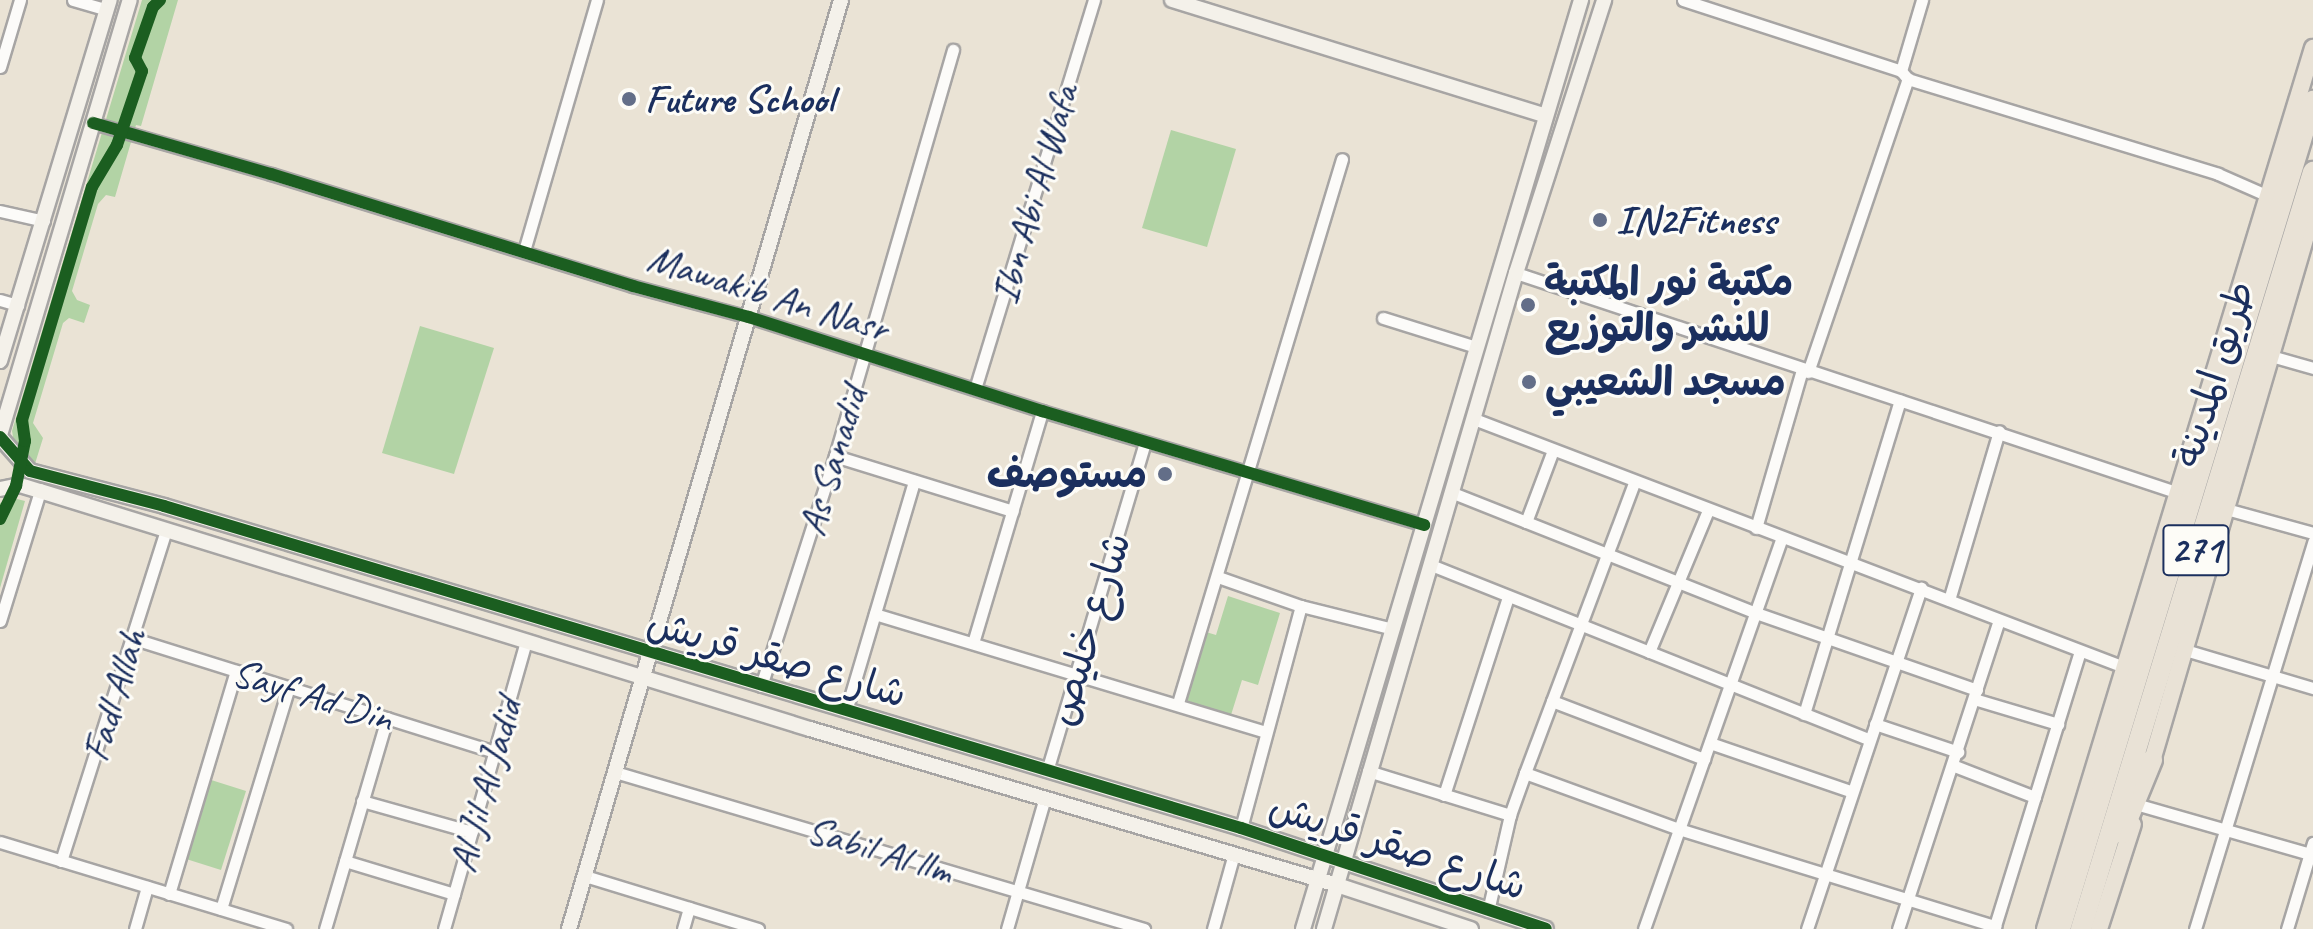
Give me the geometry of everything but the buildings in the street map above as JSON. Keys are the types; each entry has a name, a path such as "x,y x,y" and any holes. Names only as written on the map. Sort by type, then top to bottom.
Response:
{"highway":[{"name":"271","path":"2058,929 2313,101"},
{"name":"271","path":"2081,929 2313,172"},
{"path":"2081,929 2152,760"},
{"path":"2058,929 2094,766"}],"main road":[{"name":"طريق المدينة","path":"2045,929 2313,48"},
{"name":"طريق المدينة","path":"2099,929 2139,805 2182,649 2313,212"},
{"path":"2198,426 2274,225"},
{"path":"2219,530 2245,392"}],"street":[{"path":"1,63 20,0"},
{"path":"0,361 108,5 73,0"},
{"path":"0,436 130,0"},
{"path":"524,251 597,0"},
{"path":"569,929 841,0"},
{"name":"Ibn Abi Al Wafa","path":"975,389 1094,0"},
{"path":"1172,0 1544,115"},
{"path":"1303,929 1315,879 1581,0"},
{"path":"1324,929 1516,273 1604,0"},
{"path":"1683,0 1905,75 2218,174 2268,196"},
{"path":"1756,528 1805,371 1905,75 1922,0"},
{"name":"As Sanadid","path":"761,686 835,456 953,50"},
{"name":"Mawakib An Nasr","path":"93,123 749,317 1042,411 1424,525"},
{"path":"1178,703 1342,159"},
{"path":"0,211 44,221"},
{"path":"1516,273 2179,493"},
{"path":"0,300 18,305"},
{"path":"1383,318 1476,347"},
{"path":"2271,356 2313,368"},
{"path":"1804,714 1900,400"},
{"path":"973,643 1042,411"},
{"path":"1474,419 1634,483 1921,588 2124,667"},
{"path":"1949,600 1999,431"},
{"name":"شارع صقر قريش","path":"0,436 30,471 108,491 1241,828 1546,929"},
{"name":"شارع خليص","path":"1047,771 1145,442"},
{"path":"1526,522 1553,450"},
{"path":"835,456 1013,511"},
{"path":"846,711 914,481"},
{"path":"1488,911 1510,815 1634,483"},
{"name":"شارع صقر قريش","path":"0,489 20,485 104,510 810,729 1337,885 1471,929"},
{"path":"82,504 91,494 85,485"},
{"path":"0,621 40,491"},
{"path":"104,510 98,503 108,491"},
{"path":"1453,493 1756,613 2058,724"},
{"path":"2226,509 2313,533"},
{"path":"1649,652 1708,510"},
{"name":"Fadl Allah","path":"61,861 166,529"},
{"path":"1644,929 1782,538"},
{"path":"2195,929 2313,542"},
{"path":"1431,565 1868,739"},
{"path":"1218,577 1301,606 1393,629"},
{"path":"1807,929 1850,791 1921,588"},
{"path":"1444,795 1508,597"},
{"path":"1241,828 1301,606"},
{"path":"875,614 1178,703 1265,732"},
{"path":"1898,929 1999,620"},
{"name":"Sayf Ad Din","path":"131,638 494,752"},
{"name":"Al Jil Al Jadid","path":"444,929 526,641"},
{"path":"2182,649 2313,688"},
{"path":"1525,773 1679,829 1995,928 2080,652"},
{"path":"169,894 236,671"},
{"path":"221,909 289,687"},
{"path":"1552,701 1704,759"},
{"path":"325,929 387,718"},
{"path":"1875,724 1958,752"},
{"path":"1710,743 1850,791"},
{"path":"1952,765 2035,797"},
{"path":"1368,771 1510,815"},
{"name":"Sabil Al llm","path":"615,772 1018,892 1116,925 1144,929"},
{"path":"1007,929 1045,797"},
{"path":"362,801 472,832"},
{"path":"2139,805 2312,851 2287,929"},
{"path":"0,842 286,929"},
{"path":"1213,929 1234,854"},
{"path":"345,861 454,894"},
{"path":"585,876 758,929"},
{"path":"135,929 147,887"},
{"path":"683,929 689,908"}],"green space":[{"path":"142,0 178,0 141,126 136,125 115,197 106,195 98,204 72,291 77,300 90,305 84,323 69,318 63,323 33,423 43,438 34,467 15,448 12,431"},
{"path":"1171,130 1236,149 1207,247 1142,228"},
{"path":"420,326 494,348 454,474 382,453"},
{"path":"13,498 25,501 0,588 0,503"},
{"path":"1228,596 1280,613 1258,685 1242,680 1231,715 1185,700 1206,632 1216,635"},
{"path":"208,779 246,791 221,870 183,858"}],"cycle path":[{"path":"0,519 16,486 25,441 22,420 92,187 117,145 142,71 135,58 153,7 160,0"},
{"path":"93,123 271,174 633,286 749,317 1042,411 1424,525"},
{"path":"0,437 30,471 164,506 1241,828 1546,929"}],"place":[{"name":"Future School","path":"629,99"},
{"name":"IN2Fitness","path":"1600,220"},
{"name":"مكتبة نور المكتبة للنشر والتوزيع","path":"1528,305"},
{"name":"مسجد الشعيبي","path":"1529,382"},
{"name":"مستوصف","path":"1165,474"}]}
